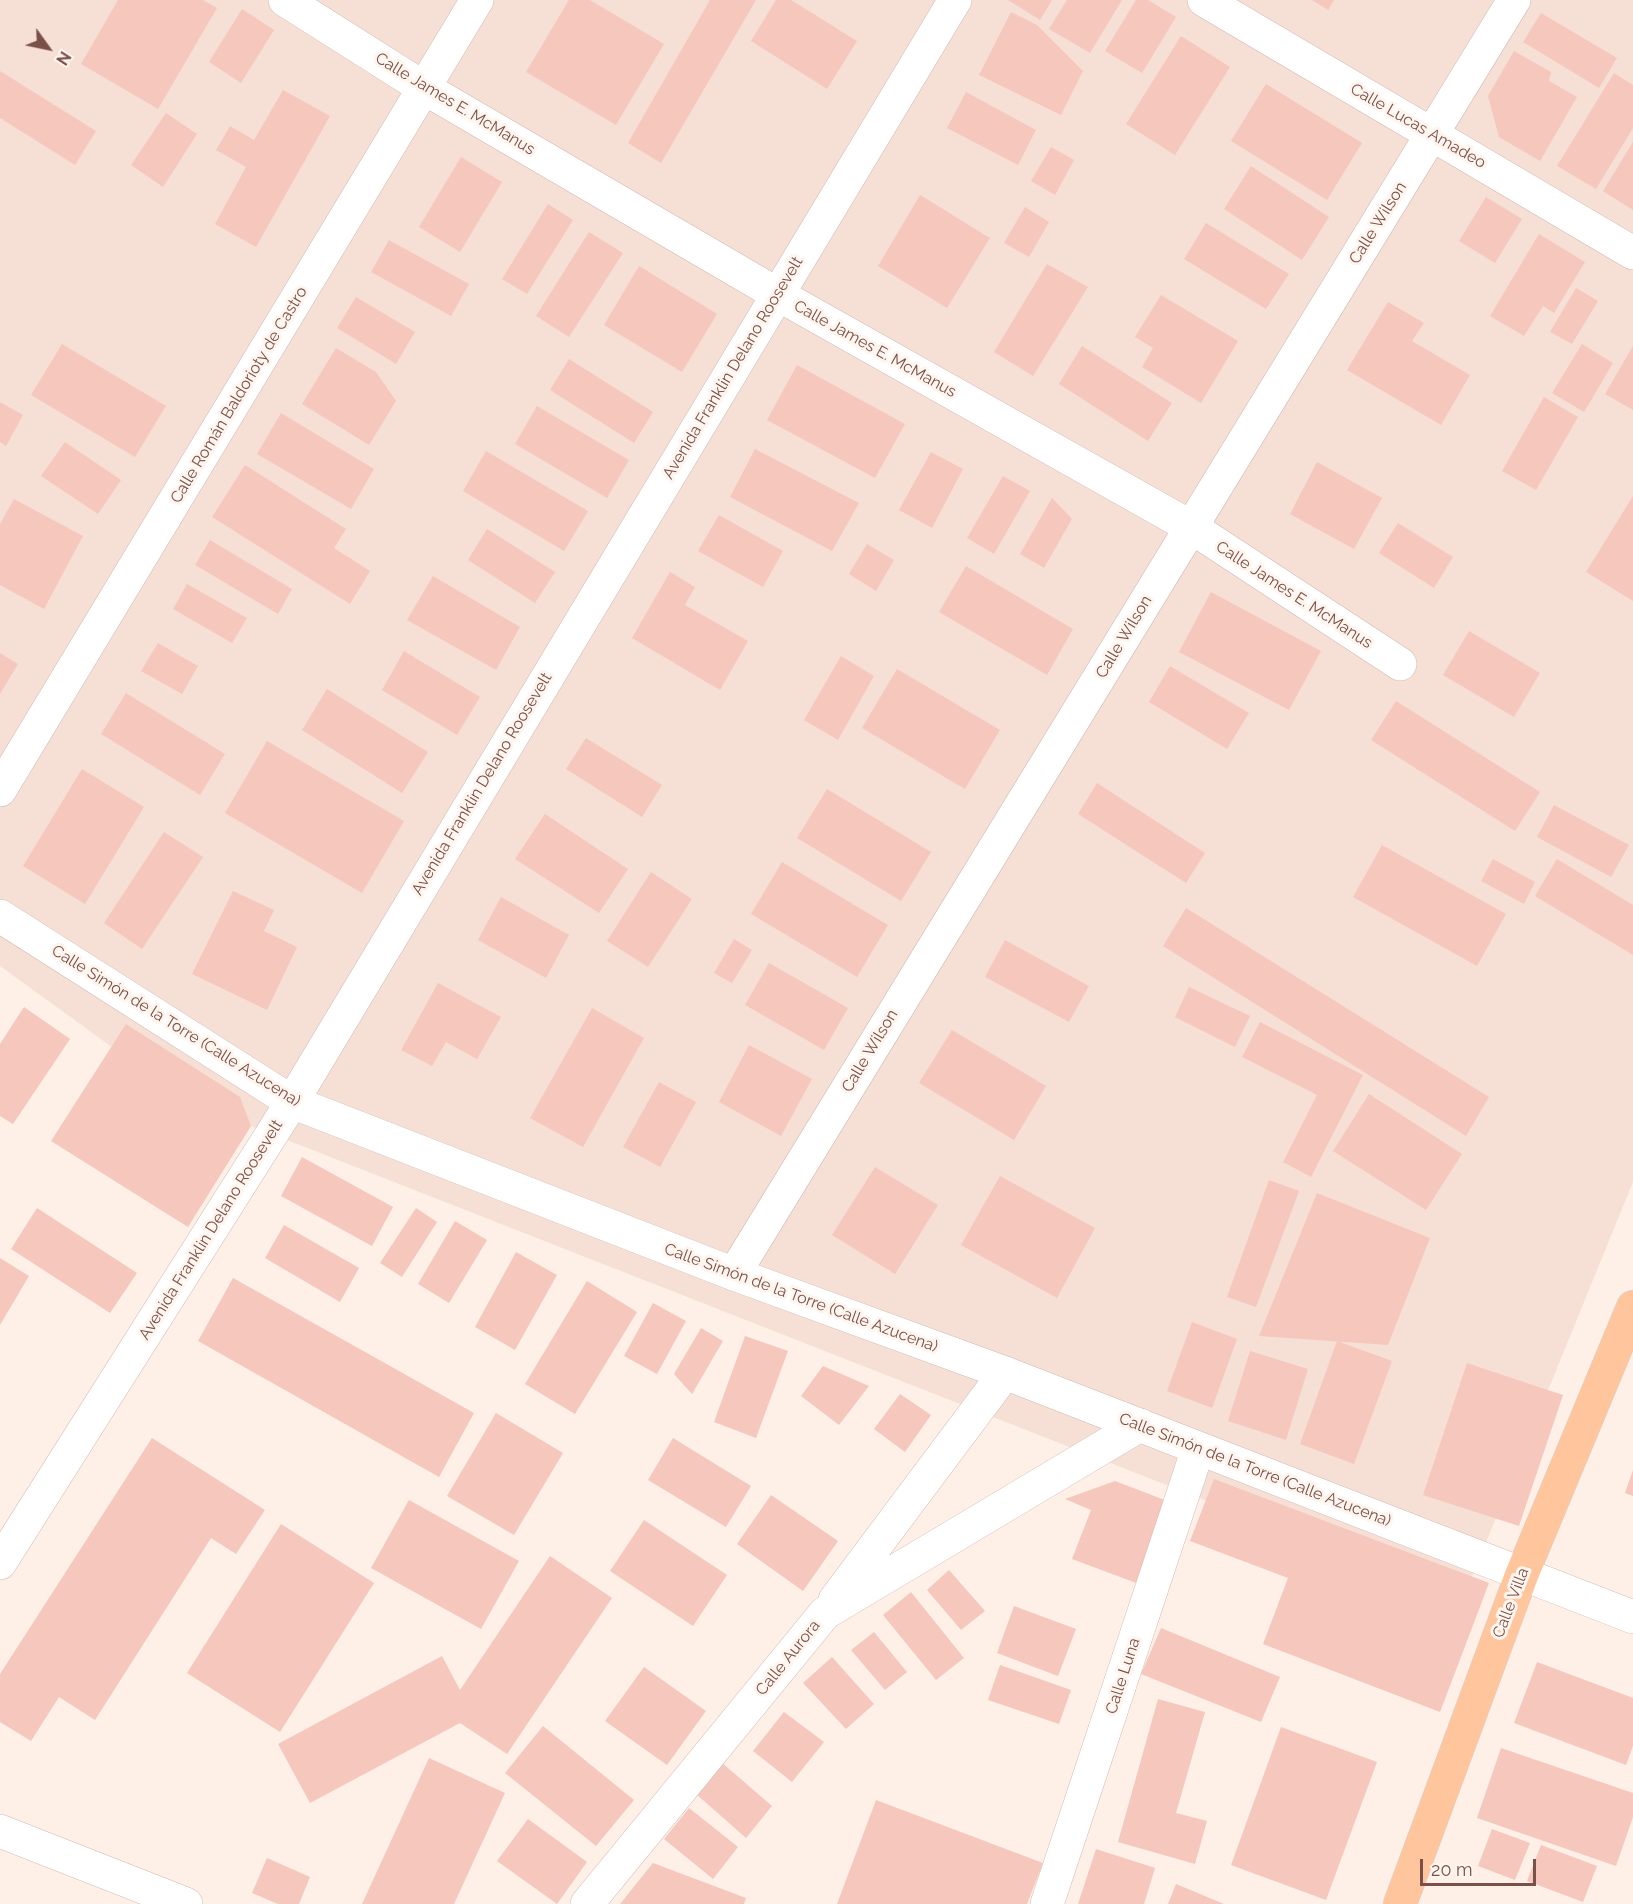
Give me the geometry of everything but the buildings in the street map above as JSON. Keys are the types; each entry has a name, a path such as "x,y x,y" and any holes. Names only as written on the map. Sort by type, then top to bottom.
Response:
{"main road":[{"name":"Calle Villa","path":"1400,1904 1522,1574 1633,1307"}],"street":[{"name":"Calle James E. McManus","path":"285,0 424,88 777,294 1191,527 1400,664"},
{"name":"Calle Román Baldorioty de Castro","path":"0,790 477,0"},
{"name":"Avenida Franklin Delano Roosevelt","path":"0,1563 292,1102 956,0"},
{"name":"Calle Lucas Amadeo","path":"1203,0 1633,253"},
{"name":"Calle Wilson","path":"734,1274 1514,0"},
{"name":"Calle Simón de la Torre (Calle Azucena)","path":"0,916 292,1102 734,1274 1005,1373 1633,1617"},
{"path":"825,1613 1005,1373"},
{"name":"Calle Aurora","path":"587,1904 825,1613 1140,1425"},
{"name":"Calle Luna","path":"1047,1904 1198,1449"},
{"path":"0,1831 186,1904"}],"shaded area":[{"path":"0,0 1633,0 1633,1182 1462,1601 185,1100 0,966"}]}
